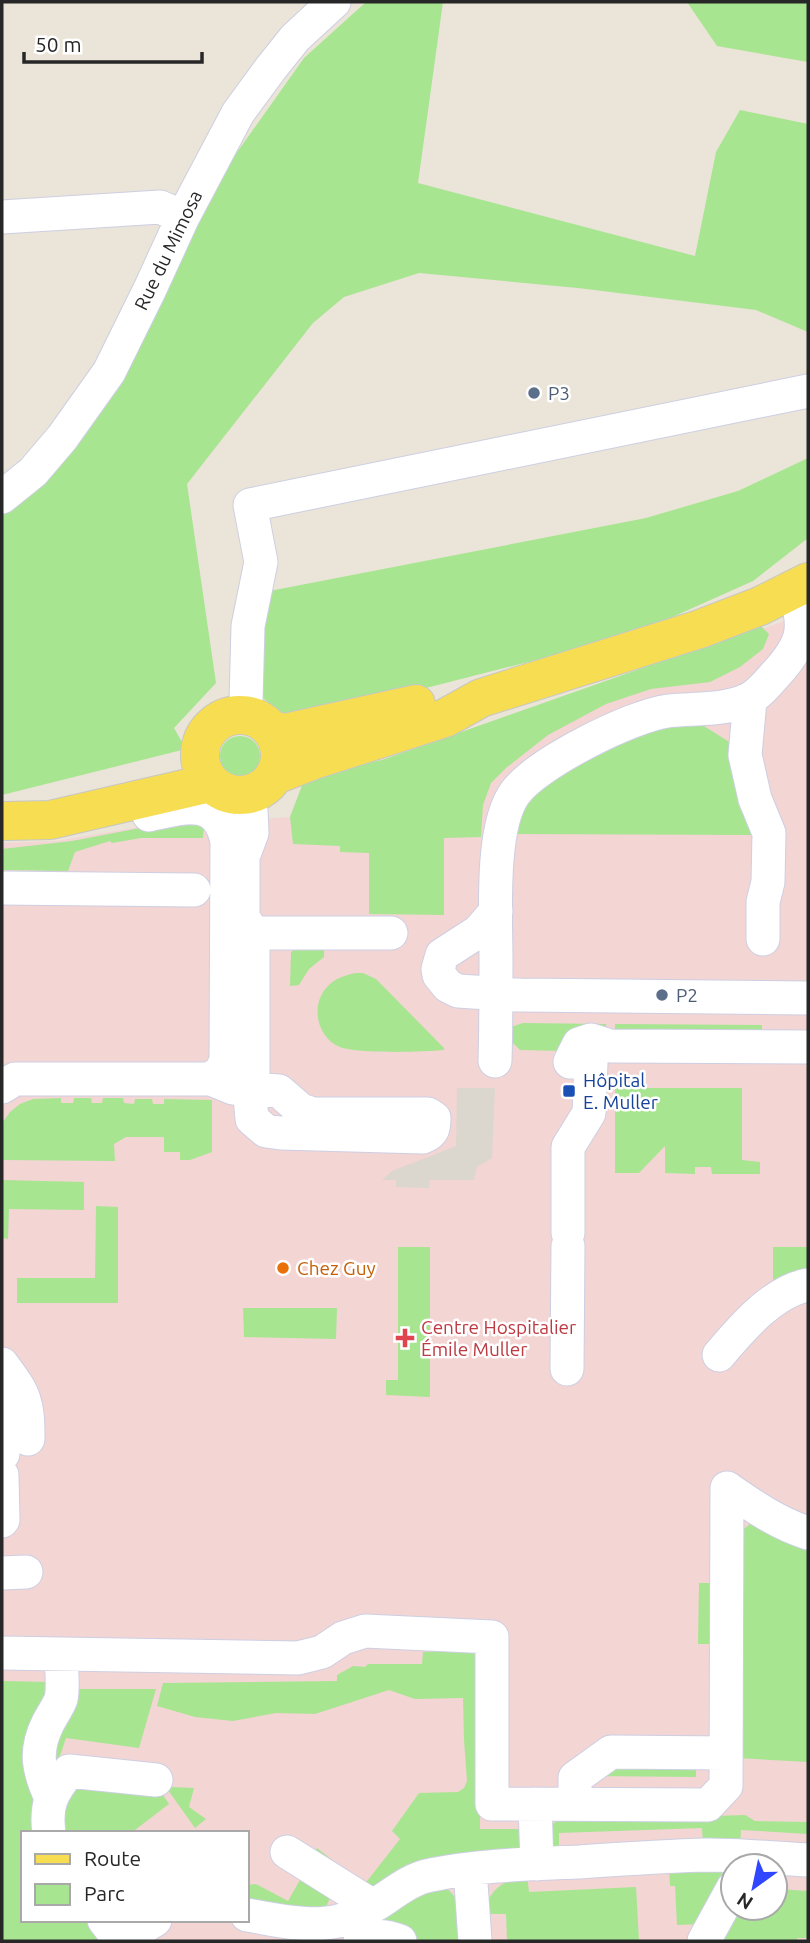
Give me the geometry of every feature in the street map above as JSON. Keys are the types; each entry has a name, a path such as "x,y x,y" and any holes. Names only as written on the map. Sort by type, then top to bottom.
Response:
{"main road":[{"path":"232,777 314,760 445,719 481,698 700,629 760,606 800,586"},
{"path":"232,777 205,734 222,719 233,715 259,724 306,729 442,698 481,698"},
{"path":"3,825 50,820 279,765 280,754 259,724"}],"street":[{"name":"Rue du Mimosa","path":"2,497 33,472 62,438 109,372 183,217 238,113 295,38 334,2"},
{"path":"2,217 160,207 183,217"},
{"path":"259,724 246,701 248,626 261,562 250,505 808,391"},
{"path":"495,1062 496,869 503,819 509,802 524,783 556,760 609,730 643,716 666,711 729,705 750,700 796,649 803,630 799,603 800,586"},
{"path":"750,700 746,755 755,799 767,824 769,839 768,883 763,902 763,939"},
{"path":"2,1087 15,1079 211,1079 233,1088 253,1088 279,1091 301,1110 313,1114 428,1114 434,1118 434,1128 430,1135 423,1138 281,1133 266,1130 252,1119 250,1097 253,1088 253,933 265,918 265,857 252,833 251,810 232,777"},
{"path":"3,825 27,835 106,824 194,807 207,810 216,817 224,828 227,842 226,1061 221,1071 211,1079"},
{"path":"2,887 194,890"},
{"path":"496,911 479,931 442,955 438,969 444,983 458,991 532,995 808,998"},
{"path":"253,933 391,933"},
{"path":"567,1369 568,1147 589,1113 579,1044 591,1040 610,1046 808,1047"},
{"path":"719,1355 746,1323 770,1303 808,1285"},
{"path":"2,1364 22,1392 28,1412 15,1447"},
{"path":"2,1400 15,1447"},
{"path":"2,1475 10,1515"},
{"path":"2,1653 298,1658 322,1652 343,1638 365,1631 492,1637 492,1804 708,1805 726,1786 727,1488 762,1513 808,1533"},
{"path":"51,1797 44,1784 38,1748 60,1701 61,1654"},
{"path":"575,1804 575,1777 611,1752 726,1753"},
{"path":"49,1831 47,1818 51,1797 69,1771 156,1780"},
{"path":"535,1804 537,1864"},
{"path":"287,1852 372,1928"},
{"path":"372,1928 407,1884 428,1875 537,1864 706,1855 719,1857"},
{"path":"789,1860 808,1860"},
{"path":"470,1869 475,1941"},
{"path":"704,1941 719,1914"},
{"path":"248,1915 305,1924 372,1928"},
{"path":"106,1922 120,1941"},
{"path":"131,1941 135,1934 152,1922"}],"shaded area":[{"name":"Centre Hospitalier Émile Muller","path":"808,613 808,1941 2,1941 2,843 57,841 198,817 204,823 290,817 306,775 382,760"},
{"path":"457,1088 495,1088 492,1158 477,1167 474,1180 430,1180 429,1188 396,1187 396,1180 382,1180 392,1171 456,1146"}],"green space":[{"path":"366,2 443,2 418,183 695,256 716,152 740,110 808,124 808,332 756,310 578,288 419,273 344,297 313,323 187,484 216,683 174,728 186,749 2,795 2,513 189,220 304,58"},
{"path":"687,2 808,2 808,62 717,46"},
{"path":"808,458 808,538 753,581 630,636 293,722 237,677 239,597 646,518 738,491"},
{"path":"761,626 769,634 763,649 740,667 710,682 651,689 606,704 548,735 506,768 491,783 483,805 481,837 444,838 444,915 369,914 369,853 340,852 340,846 293,844 290,817 306,775 382,760"},
{"path":"699,723 731,743 755,835 515,834 525,808 542,788 584,762 648,729"},
{"path":"240,736 248,737 254,742 259,748 259,764 254,770 248,775 240,776 232,775 226,770 221,764 220,756 221,748 226,742 232,737"},
{"path":"198,817 204,823 203,838 110,841 75,852 68,871 2,870 2,849 72,841"},
{"path":"324,944 324,957 309,969 299,985 290,986 291,952 301,945"},
{"path":"356,973 376,979 444,1050 361,1051 332,1043 321,1029 319,1020 322,994 330,984"},
{"path":"523,1023 606,1024 606,1039 564,1051 520,1050 512,1042 511,1027"},
{"path":"615,1024 762,1025 762,1033 615,1032"},
{"path":"615,1088 742,1088 742,1160 760,1162 760,1174 712,1174 711,1167 695,1167 695,1174 665,1173 665,1146 639,1173 615,1173"},
{"path":"61,1098 61,1103 73,1103 74,1098 91,1098 92,1103 102,1103 103,1098 123,1098 124,1103 134,1104 135,1099 152,1099 153,1104 164,1104 164,1099 212,1100 212,1152 190,1160 180,1160 180,1152 164,1152 164,1137 126,1137 114,1144 115,1161 2,1160 2,1123 10,1112 33,1099"},
{"path":"2,1180 84,1182 84,1210 9,1209 8,1239 2,1238"},
{"path":"96,1206 118,1207 118,1303 17,1303 17,1278 95,1278"},
{"path":"398,1247 430,1247 430,1397 386,1395 386,1380 398,1380"},
{"path":"773,1247 808,1247 808,1273 773,1281"},
{"path":"243,1308 337,1308 336,1339 244,1337"},
{"path":"762,1522 808,1542 808,1762 737,1758 740,1532 750,1524"},
{"path":"699,1583 717,1583 717,1644 698,1644"},
{"path":"445,1643 466,1643 473,1646 480,1659 480,1829 518,1829 524,1844 520,1853 515,1855 440,1860 422,1865 372,1891 310,1858 317,1848 364,1885 400,1839 392,1831 419,1793 458,1792 464,1788 467,1781 463,1698 415,1699 389,1690 315,1714 276,1713 233,1721 195,1717 157,1706 163,1683 337,1681 337,1675 353,1666 422,1664 423,1652 440,1651"},
{"path":"2,1681 51,1682 42,1831 21,1831 21,1922 93,1922 105,1941 2,1941"},
{"path":"71,1689 156,1689 139,1748 66,1738 55,1771 48,1757"},
{"path":"616,1760 696,1761 696,1777 592,1776"},
{"path":"75,1786 163,1795 169,1804 134,1831 60,1831 57,1817"},
{"path":"172,1787 194,1788 189,1807 206,1819 195,1828 168,1790"},
{"path":"745,1815 755,1821 808,1822 808,1834 741,1830 740,1847 703,1845 702,1828 559,1833 559,1851 551,1846 551,1825 557,1821"},
{"path":"669,1867 719,1869 719,1893 704,1924 677,1925 675,1886 670,1886"},
{"path":"305,1871 330,1898 319,1913 248,1903 248,1885 256,1884 288,1901"},
{"path":"527,1875 529,1892 636,1887 639,1941 507,1941 506,1914 485,1914 487,1905 498,1887"},
{"path":"446,1888 459,1905 464,1941 412,1941 383,1921 414,1900"},
{"path":"789,1890 808,1891 808,1938 797,1938 797,1941 714,1941 725,1922 789,1922"}],"place":[{"name":"P3","path":"534,393"},
{"name":"P2","path":"662,995"},
{"name":"Hôpital E. Muller","path":"569,1091"},
{"name":"Chez Guy","path":"283,1268"},
{"name":"Centre Hospitalier Émile Muller","path":"405,1338"}]}
